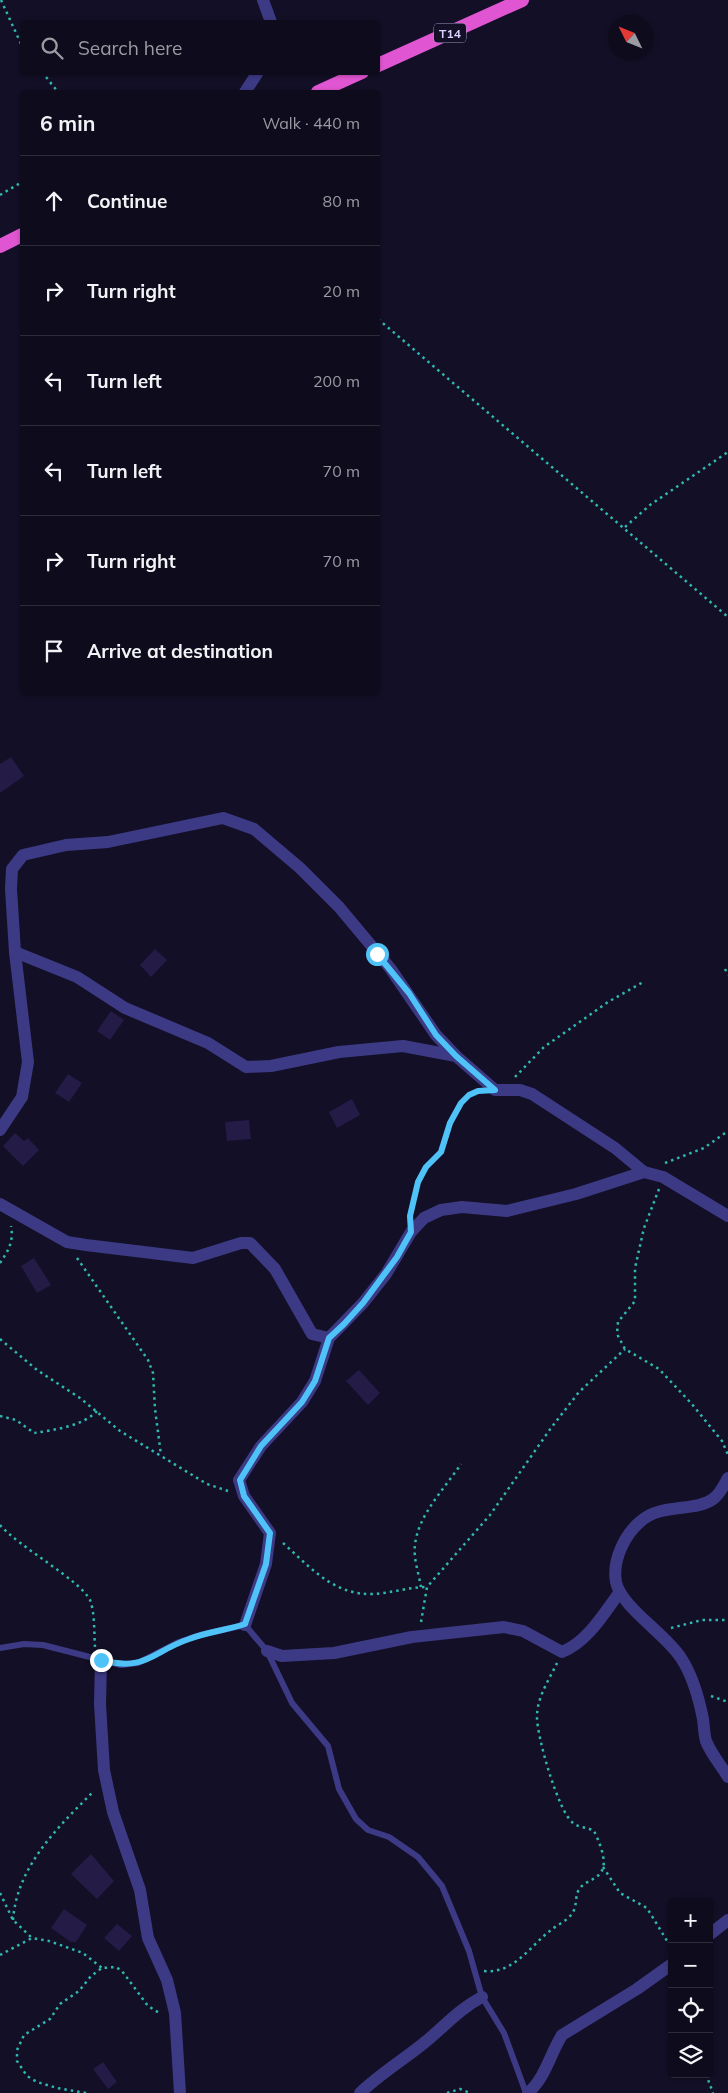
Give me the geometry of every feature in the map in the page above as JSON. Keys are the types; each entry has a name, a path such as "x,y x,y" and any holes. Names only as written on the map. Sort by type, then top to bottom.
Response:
{"highway":[{"name":"T14","path":"380,64 522,0"},
{"path":"322,90 355,75"},
{"path":"0,246 20,236"}],"street":[{"path":"263,0 271,20"},
{"path":"247,90 256,75"},
{"path":"0,1130 22,1097 28,1062 15,952 11,889 12,869 23,855 66,845 116,841 223,818 254,829 326,893 390,968 436,1035 456,1056 499,1089 532,1094 615,1148 647,1172 663,1178 728,1216"},
{"path":"15,952 77,978 125,1008 208,1043 246,1067 271,1066 339,1052 402,1046 456,1056"},
{"path":"245,1624 266,1564 270,1533 244,1496 240,1480 261,1446 302,1402 315,1381 329,1338 344,1324 386,1274 411,1232 424,1218 442,1210 462,1207 507,1212 576,1194 647,1172"},
{"path":"2,1205 67,1242 193,1258 241,1243 250,1243 275,1269 312,1334 329,1338"},
{"path":"728,1478 714,1499 706,1503 658,1512 642,1520 622,1547 616,1567 619,1593 660,1632 682,1660 699,1701 705,1740 728,1777"},
{"path":"267,1651 282,1656 334,1653 412,1637 457,1634 490,1628 515,1628 562,1652 571,1649 592,1628 619,1593"},
{"path":"101,1660 102,1747 106,1779 113,1812 140,1890 148,1938 167,1980 175,2016 180,2093"},
{"path":"713,1932 728,1920"},
{"path":"527,2093 544,2074 562,2035 637,1989 668,1967"},
{"path":"360,2093 376,2078 424,2043 462,2008 482,1997"}],"lane":[{"path":"0,1648 24,1644 43,1645 121,1665 138,1663 179,1642 245,1624 267,1651 292,1703 328,1746 339,1789 356,1819 368,1830 389,1837 418,1857 442,1886 476,1970 482,1997 504,2033 527,2093"}],"path":[{"path":"1,0 20,42"},
{"path":"44,75 56,90"},
{"path":"0,195 20,183"},
{"path":"380,321 625,527 728,617"},
{"path":"625,527 650,505 728,452"},
{"path":"724,969 728,975"},
{"path":"411,1232 410,1216 418,1182 426,1167 441,1152 450,1123 461,1103 469,1095 478,1091 499,1089 544,1047 608,1002 645,981"},
{"path":"647,1172 704,1148 728,1131"},
{"path":"663,1178 644,1228 635,1268 635,1301 616,1328 625,1350 659,1369 709,1423 722,1441 728,1455"},
{"path":"0,1264 10,1248 13,1233 2,1205"},
{"path":"67,1242 148,1360 153,1372 154,1409 161,1455"},
{"path":"0,1339 54,1382 97,1411 120,1431 207,1484 244,1496"},
{"path":"412,1637 423,1616 427,1587 490,1516 551,1428 579,1392 625,1350"},
{"path":"0,1416 16,1420 34,1433 81,1422 92,1417 97,1411"},
{"path":"421,1587 415,1545 418,1531 461,1464"},
{"path":"0,1525 76,1585 90,1600 95,1648 101,1660"},
{"path":"270,1533 323,1580 339,1588 357,1594 374,1594 427,1587"},
{"path":"660,1632 702,1620 728,1620"},
{"path":"562,1652 541,1698 537,1716 539,1733 563,1810 573,1823 594,1831 600,1844 603,1867 620,1893 646,1908 668,1943"},
{"path":"13,1920 14,1901 20,1885 39,1852 58,1828 106,1779"},
{"path":"476,1970 490,1972 520,1959 574,1911 578,1891 581,1886 600,1874 603,1867"},
{"path":"0,1893 13,1920 32,1938 49,1941 83,1954 102,1968"},
{"path":"0,1955 32,1938"},
{"path":"86,2093 37,2082 27,2076 17,2061 17,2050 24,2035 46,2022 60,2004 79,1991 85,1981 102,1968 116,1967 122,1971 148,2006 158,2014 175,2016"},
{"path":"708,2078 714,2093"},
{"path":"447,2093 460,2089 470,2093"}],"building":[{"path":"11,757 24,776 0,793 0,764"},
{"path":"155,949 167,960 151,977 140,965"},
{"path":"111,1011 124,1020 110,1040 97,1031"},
{"path":"68,1074 82,1083 69,1102 55,1093"},
{"path":"352,1099 360,1115 337,1128 329,1112"},
{"path":"249,1120 251,1139 227,1141 225,1122"},
{"path":"15,1133 24,1141 28,1138 39,1150 23,1166 3,1146"},
{"path":"34,1258 51,1285 37,1293 21,1266"},
{"path":"359,1370 380,1393 368,1405 346,1381"},
{"path":"91,1854 114,1881 97,1899 71,1874"},
{"path":"64,1909 87,1925 76,1942 71,1942 51,1928"},
{"path":"117,1924 132,1936 119,1951 104,1938"},
{"path":"103,2062 117,2082 108,2089 93,2069"}],"route":[{"path":"101,1660 121,1665 138,1663 179,1642 245,1624 266,1564 270,1533 240,1489 240,1480 261,1446 302,1402 315,1381 329,1338 363,1303 397,1257 411,1232 410,1216 418,1182 426,1167 441,1152 450,1123 461,1103 469,1095 478,1091 495,1090 456,1056 436,1035 429,1021 409,993 377,954"}]}
